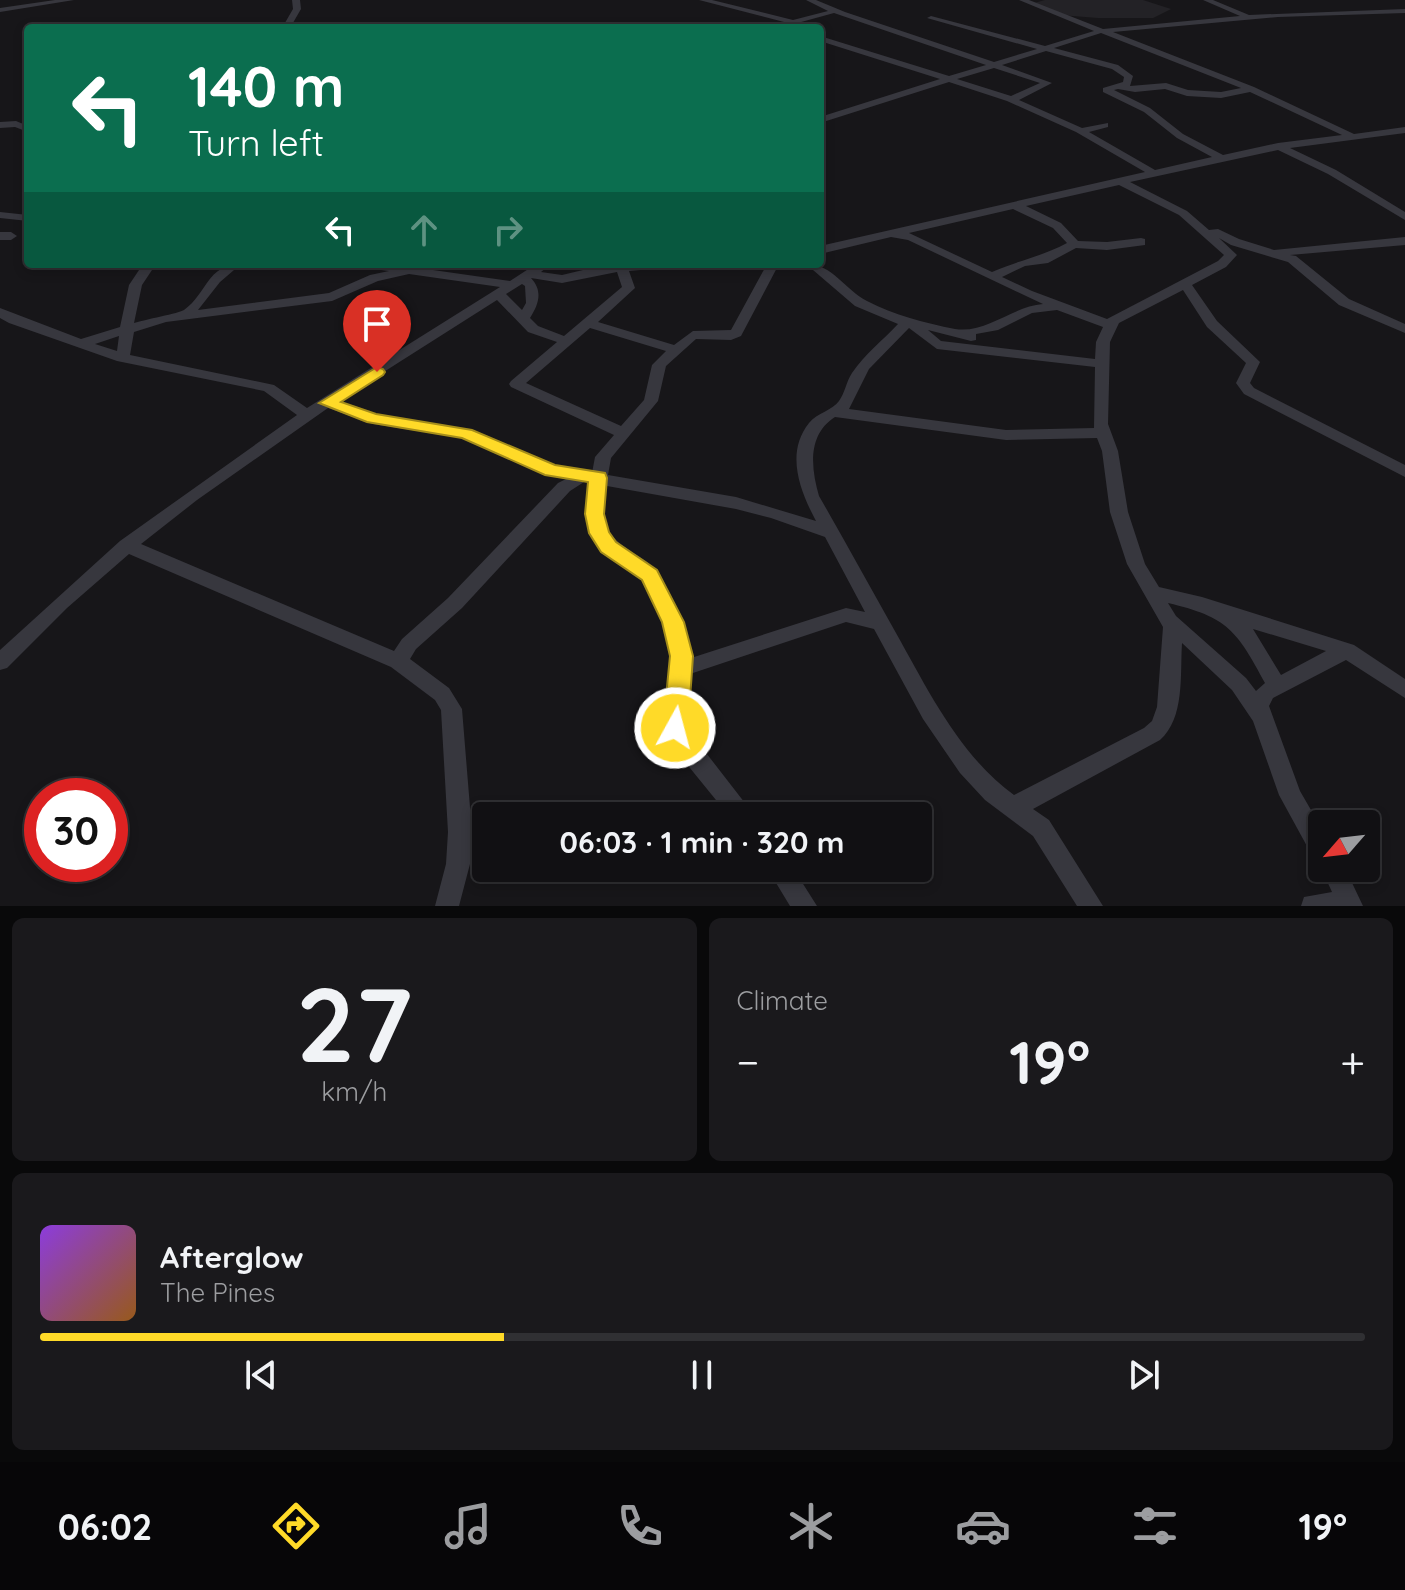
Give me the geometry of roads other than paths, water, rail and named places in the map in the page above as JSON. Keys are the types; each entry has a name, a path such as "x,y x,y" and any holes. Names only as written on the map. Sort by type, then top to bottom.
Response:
{"street":[{"path":"0,10 70,0"},
{"path":"288,24 297,9 296,0"},
{"path":"703,0 792,22"},
{"path":"810,0 1048,83 1011,100"},
{"path":"1023,0 1251,89 1351,136"},
{"path":"1207,0 1251,17"},
{"path":"787,24 835,11"},
{"path":"824,119 1101,31 1251,17 1405,11"},
{"path":"931,18 1118,69 1129,77 1127,84 1106,90 1147,110 1180,136 1221,158"},
{"path":"824,39 1011,100 1081,131 1153,173"},
{"path":"1120,87 1166,86 1187,93 1221,95 1251,89"},
{"path":"1081,131 1105,125"},
{"path":"824,249 887,235 911,233 1010,205 1027,205 1277,146 1351,136 1405,133"},
{"path":"1277,146 1332,172 1405,217"},
{"path":"1120,181 1183,213 1231,257 1110,325 1103,342 1100,417 1130,550 1170,621 1239,684 1261,716 1290,795 1308,826"},
{"path":"1027,205 1068,233 1074,244"},
{"path":"0,215 24,218"},
{"path":"1200,227 1300,263 1344,302 1405,329"},
{"path":"911,233 991,277 1110,325"},
{"path":"1274,252 1405,241"},
{"path":"991,277 1022,263 1044,260 1074,244 1107,246 1141,242"},
{"path":"122,358 133,285 147,268"},
{"path":"188,314 216,279 230,268"},
{"path":"395,268 531,285 533,303 523,319"},
{"path":"0,662 49,610 126,545 308,416 539,268"},
{"path":"517,283 562,279 622,268 629,288 518,381 517,386 623,433"},
{"path":"732,802 675,728 681,669 673,622 650,575 609,547 599,533 594,514 592,475 603,457 651,401 659,365 674,349 698,334 731,336 736,333 771,268"},
{"path":"817,268 860,303 906,321 963,333 973,340 974,350"},
{"path":"79,344 129,326 188,314 332,297 374,278 410,270"},
{"path":"517,283 523,319 533,329 566,341"},
{"path":"1185,283 1212,324 1253,362 1243,383 1249,391 1405,472"},
{"path":"963,333 993,327 1029,309 1058,306"},
{"path":"0,312 122,358 269,388 308,416"},
{"path":"906,321 937,345 1102,364"},
{"path":"906,321 856,377 845,405 813,427 805,459 811,496 930,713 968,766 993,793 1041,828 1091,906"},
{"path":"588,323 674,349"},
{"path":"328,403 373,419 466,434 552,471 592,475 736,503 776,513 834,534"},
{"path":"833,412 1006,435 1103,433"},
{"path":"398,661 409,644 455,603 564,487 592,475"},
{"path":"126,545 398,661 431,684 451,709 460,832 458,864 447,906"},
{"path":"1152,592 1209,605 1347,650 1405,690"},
{"path":"1229,614 1250,637 1277,687"},
{"path":"681,669 846,615 878,623"},
{"path":"1014,807 1138,742 1161,726 1167,707 1173,653 1170,621"},
{"path":"1261,716 1260,699 1347,650"},
{"path":"789,882 805,906"},
{"path":"1340,882 1351,906"},
{"path":"1313,906 1329,903 1341,906"}]}
